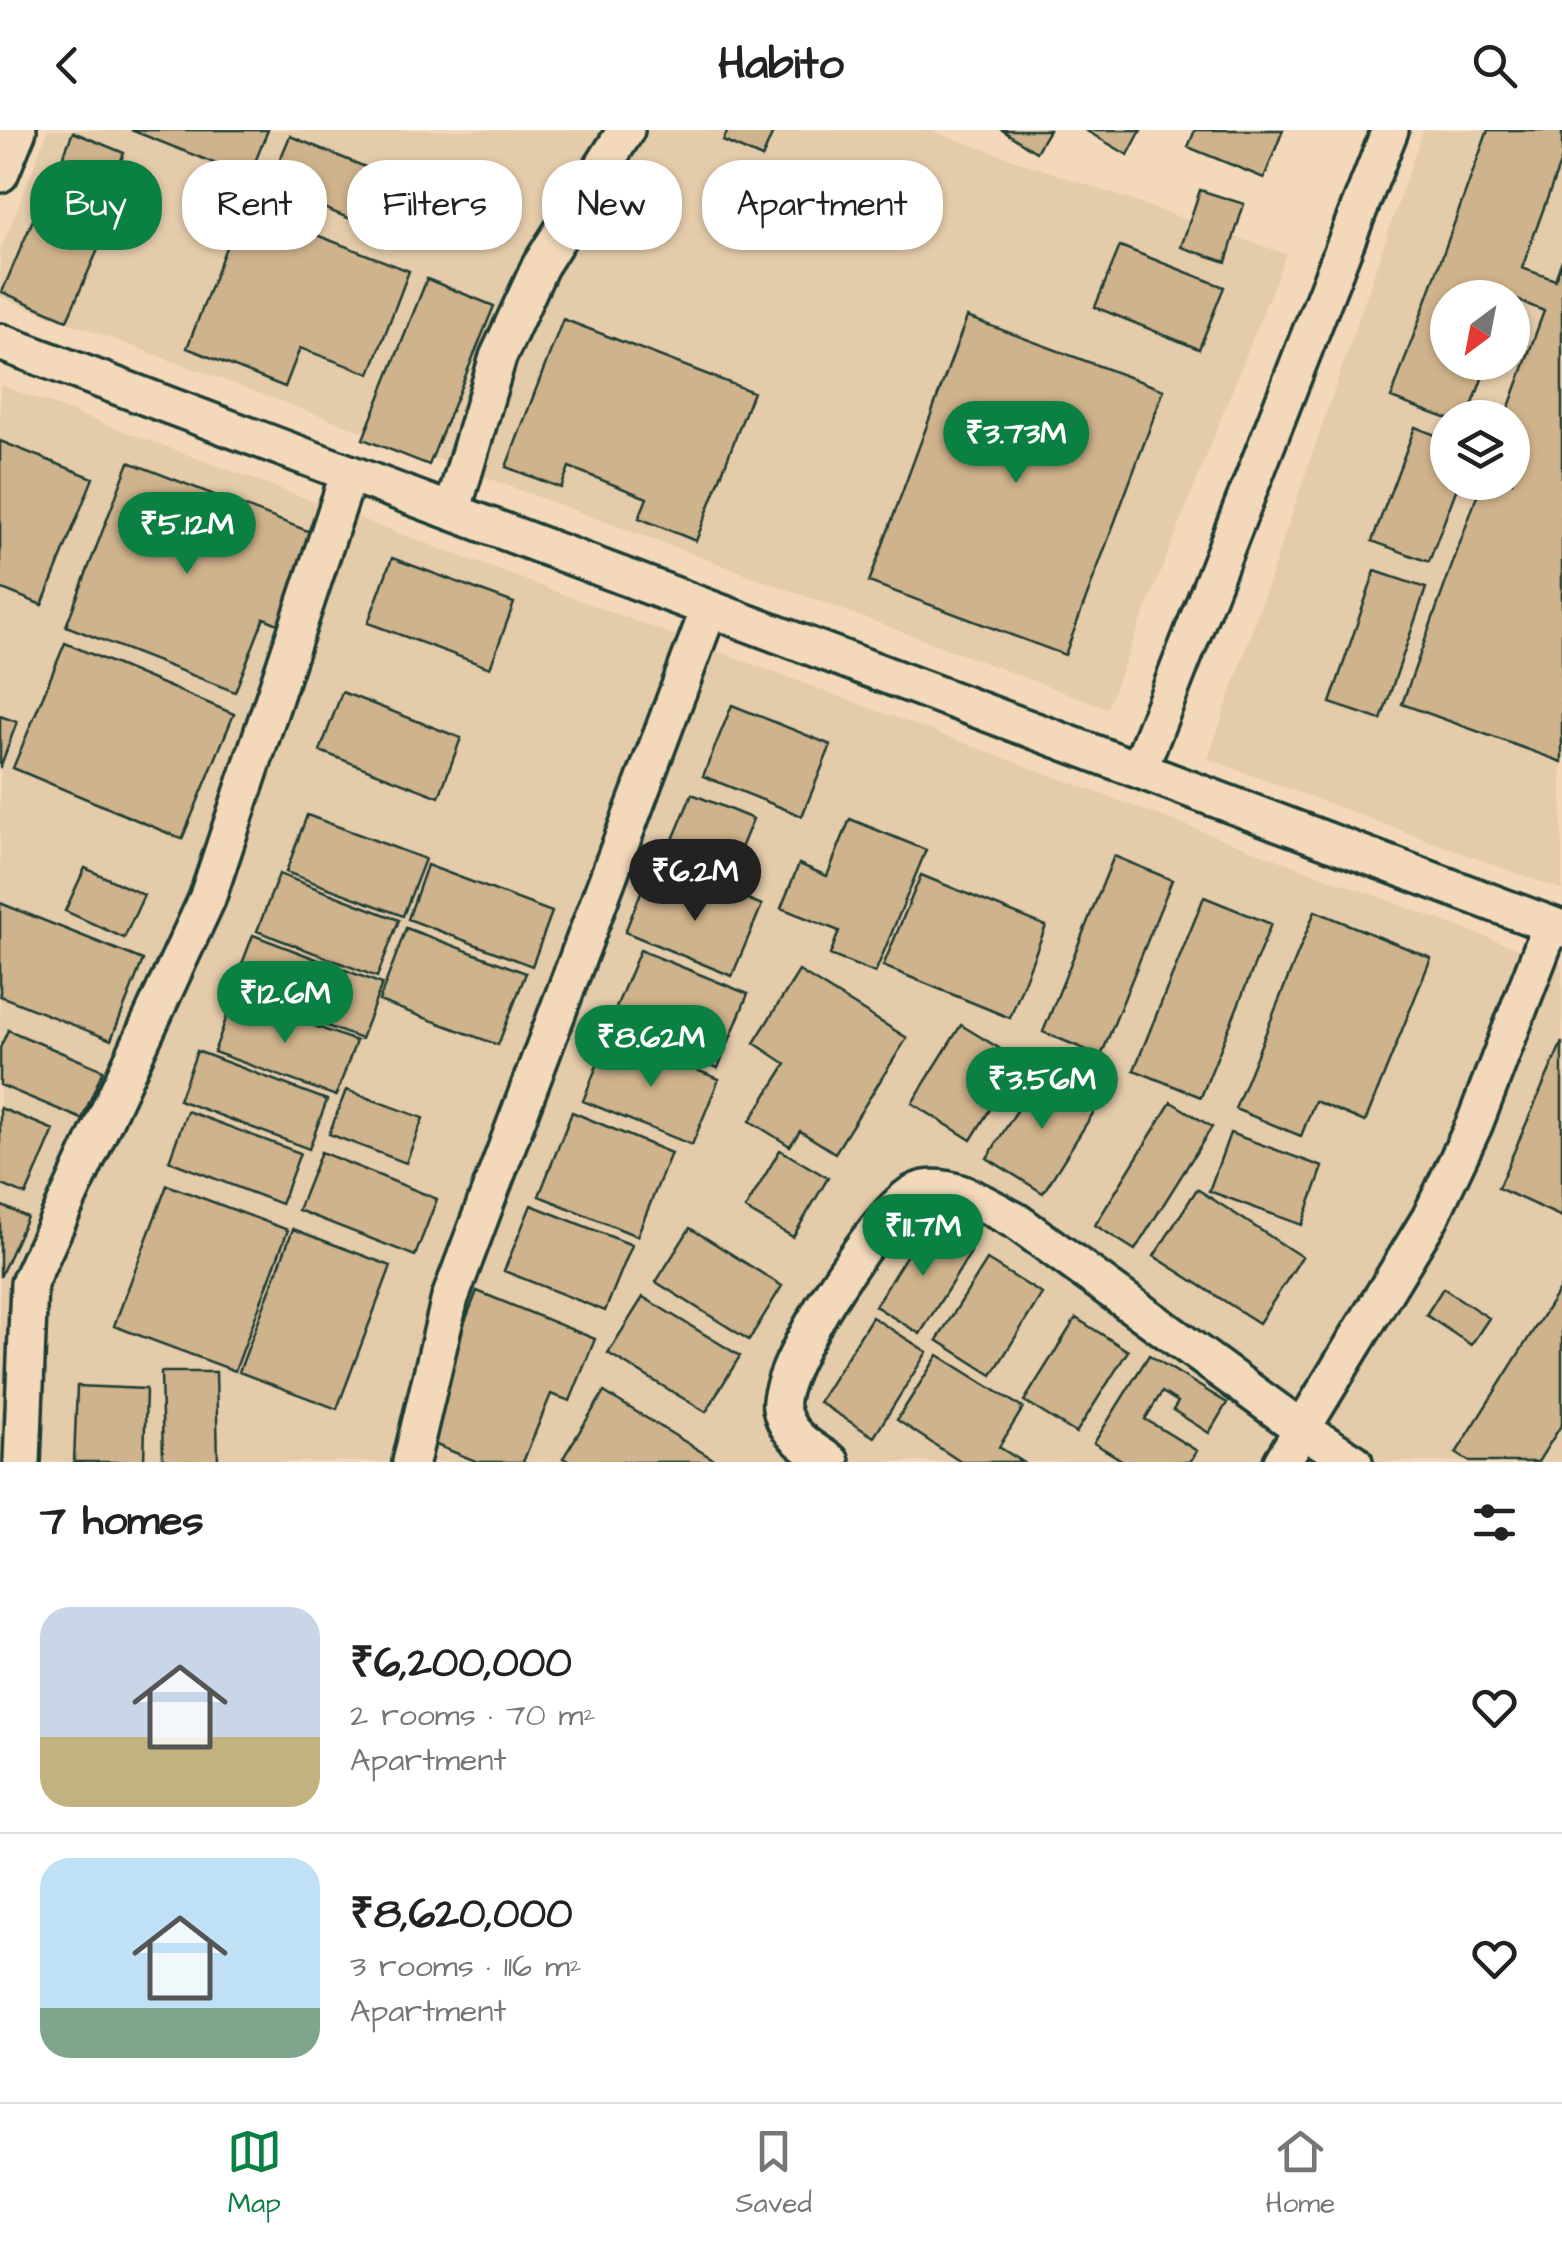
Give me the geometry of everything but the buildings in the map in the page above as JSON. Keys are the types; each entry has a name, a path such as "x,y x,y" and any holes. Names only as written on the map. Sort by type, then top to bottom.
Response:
{"street":[{"path":"0,174 18,130"},
{"path":"452,512 498,358 540,266 626,130"},
{"path":"1139,770 1390,130"},
{"path":"0,342 1556,927 1474,1126 1430,1218 1282,1462"},
{"path":"22,1462 28,1283 207,899 348,473"},
{"path":"411,1462 450,1298 709,609"},
{"path":"831,1462 787,1428 780,1404 787,1372 812,1323 884,1221 915,1192 936,1188 969,1197 1016,1221 1302,1429 1354,1462"}],"shaded area":[{"path":"48,130 929,130 1286,254 1107,708 0,297 0,252 30,176 30,250 162,250 162,160 36,160"},
{"path":"1423,130 1562,130 1562,890 1208,759"},
{"path":"0,385 1562,965 1562,1462 0,1462"}]}
